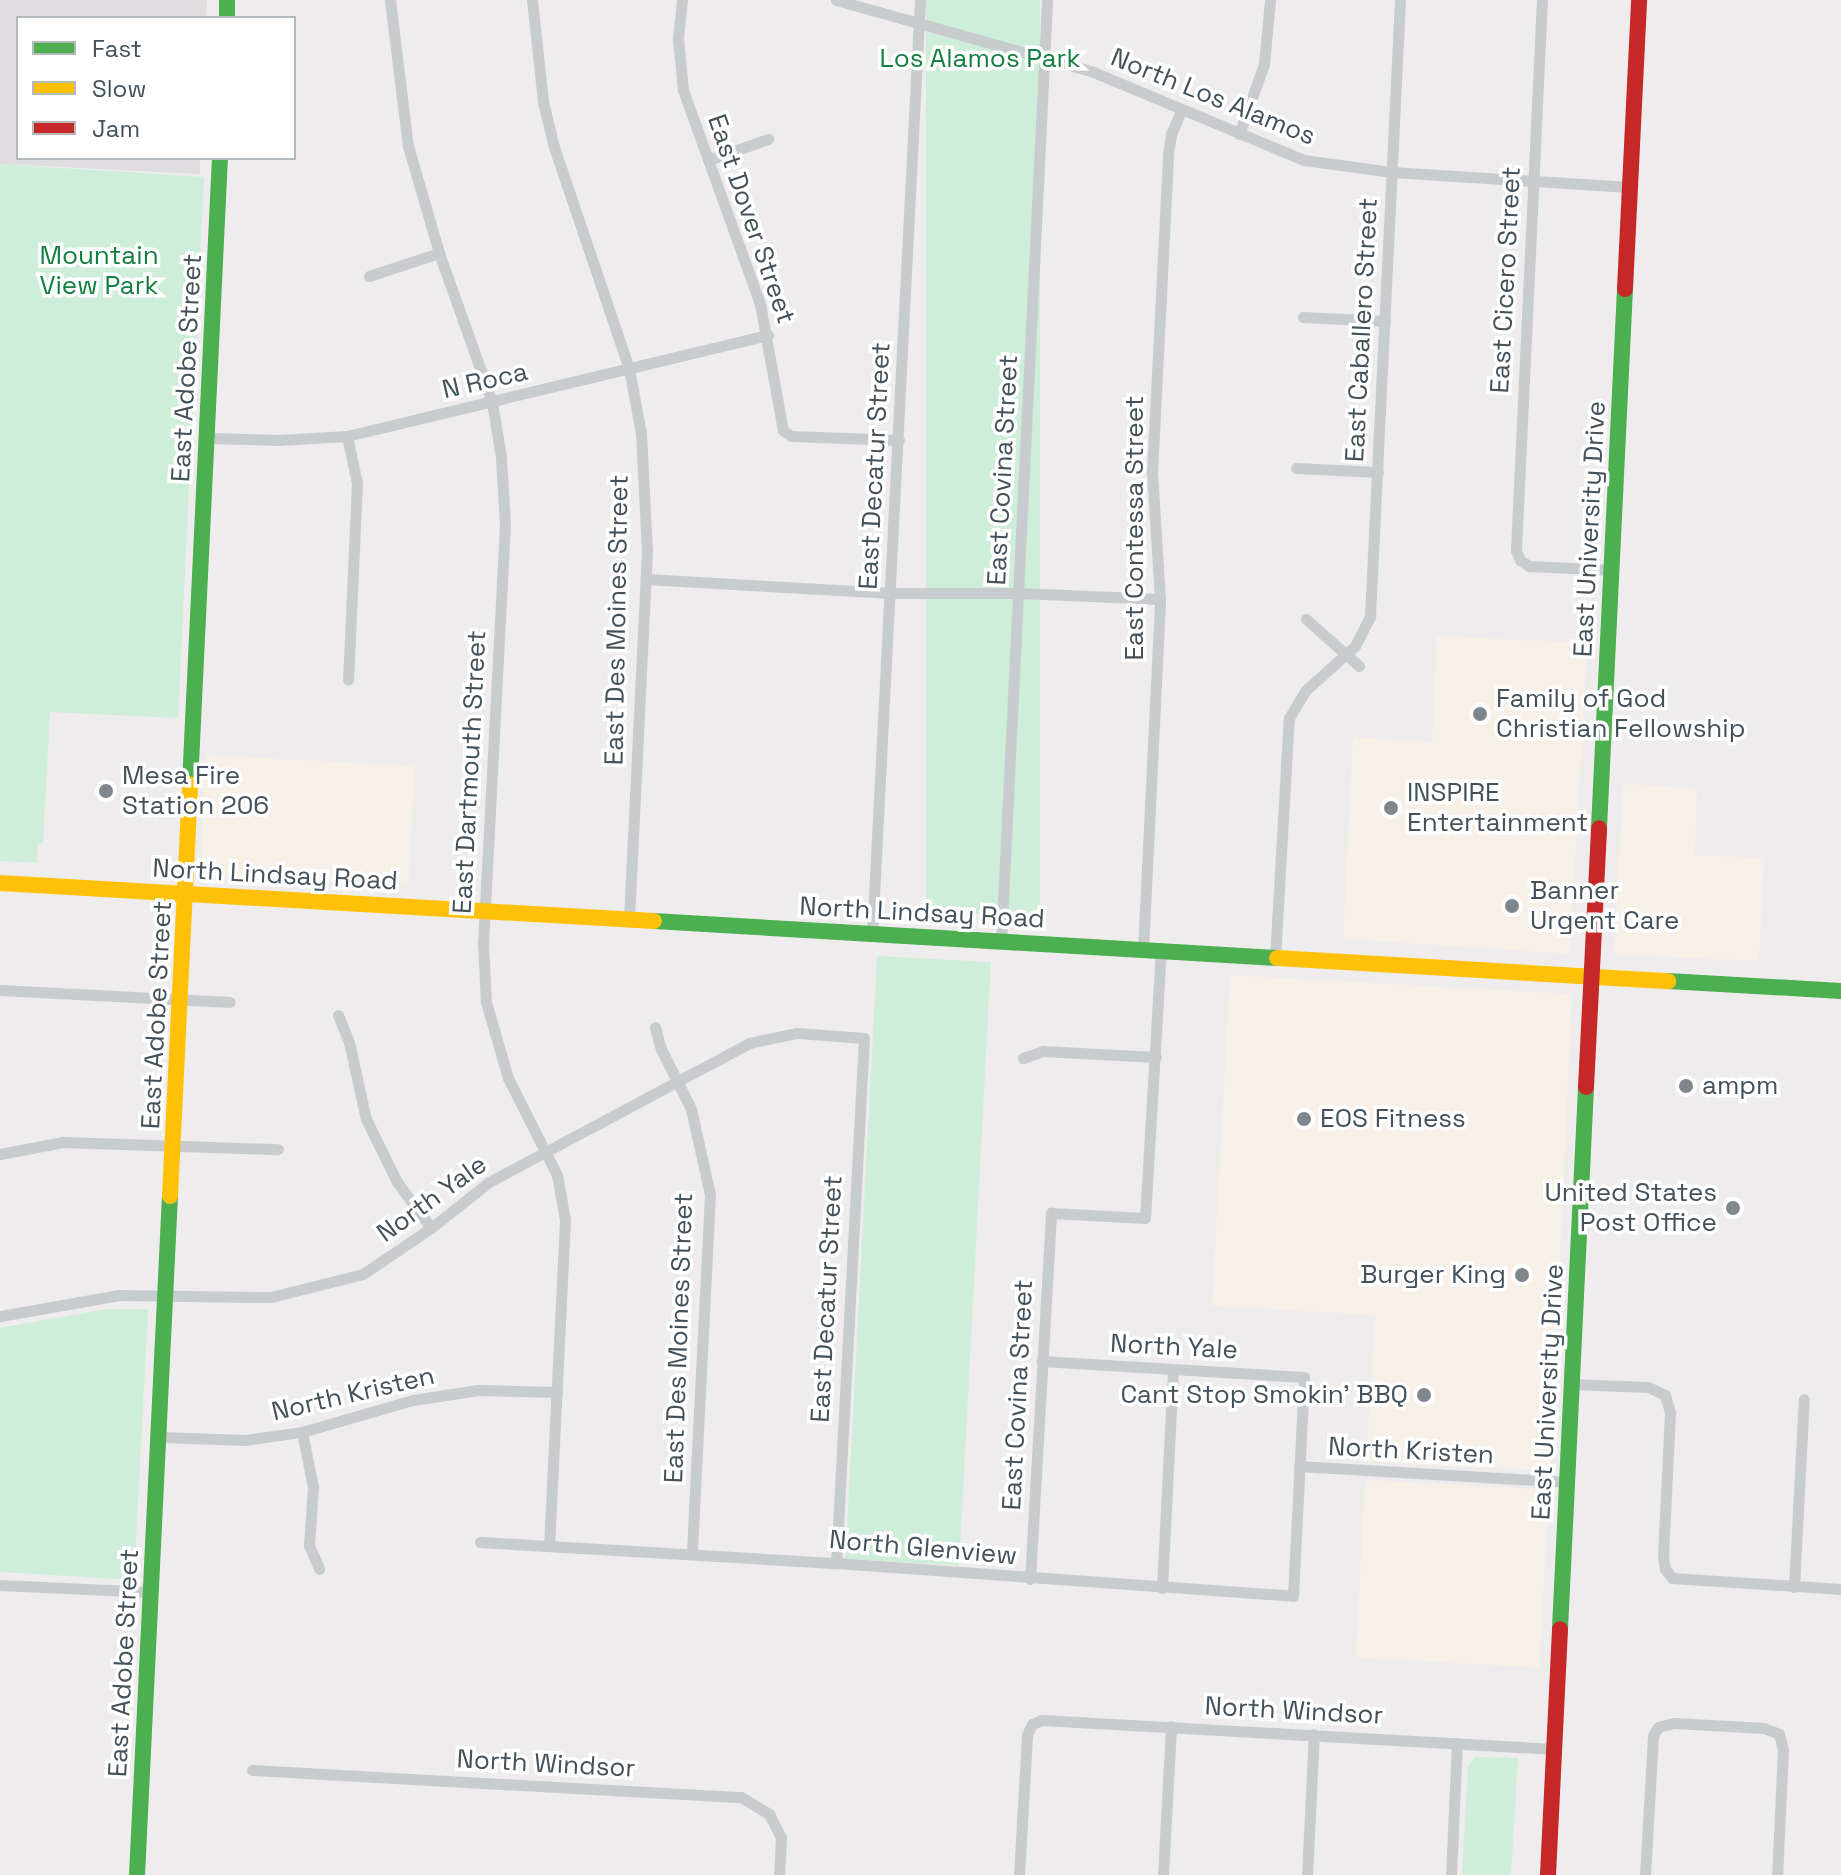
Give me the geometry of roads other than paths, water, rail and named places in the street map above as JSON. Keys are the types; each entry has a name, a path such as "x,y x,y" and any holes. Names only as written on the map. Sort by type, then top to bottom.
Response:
{"main road":[{"name":"East University Drive","path":"1548,1875 1639,0"},
{"name":"East Adobe Street","path":"137,1875 187,894 220,160"},
{"name":"North Lindsay Road","path":"0,883 1841,991"}],"street":[{"name":"East Dartmouth Street","path":"390,0 408,146 439,253 492,402 501,457 505,525 483,943 486,1002 508,1078 557,1175 565,1220 549,1546"},
{"name":"East Des Moines Street","path":"532,0 539,73 554,147 629,369 641,433 646,498 646,579 629,920"},
{"name":"East Dover Street","path":"682,0 678,39 680,72 708,160 748,267 768,335 785,434 899,440"},
{"name":"North Los Alamos","path":"836,0 1091,71 1304,160 1392,172 1630,187"},
{"name":"East Decatur Street","path":"872,935 920,0"},
{"name":"East Covina Street","path":"1001,942 1047,0"},
{"path":"1239,134 1264,64 1270,0"},
{"name":"East Caballero Street","path":"1275,958 1289,718 1302,695 1362,637 1370,616 1400,0"},
{"name":"East Cicero Street","path":"1542,0 1516,543 1520,560 1534,566 1612,570"},
{"name":"East Contessa Street","path":"1143,950 1160,599 1152,473 1168,154 1171,134 1182,109"},
{"path":"708,160 768,139"},
{"path":"369,276 439,253"},
{"path":"1303,317 1385,321"},
{"name":"N Roca","path":"208,438 279,440 347,436 768,335"},
{"path":"347,436 357,483 348,680"},
{"path":"1296,468 1378,472"},
{"path":"646,579 891,593 1019,593 1160,599"},
{"path":"1306,619 1359,666"},
{"path":"1023,1058 1043,1051 1156,1057 1161,951"},
{"path":"0,990 230,1002"},
{"path":"338,1015 349,1042 366,1119 397,1182 431,1228"},
{"name":"East Des Moines Street","path":"655,1027 658,1042 691,1109 710,1195 692,1554"},
{"name":"North Yale","path":"0,1316 103,1296 271,1297 363,1274 431,1228 489,1182 749,1043 797,1033 864,1038"},
{"name":"East Decatur Street","path":"836,1563 864,1038"},
{"name":"East Covina Street","path":"1030,1579 1051,1213 1145,1218 1156,1057"},
{"path":"0,1154 63,1142 278,1149"},
{"name":"North Yale","path":"1041,1361 1304,1377 1299,1466"},
{"path":"1162,1588 1173,1370"},
{"path":"1572,1384 1648,1387 1665,1395 1670,1413 1663,1556 1667,1574 1683,1581 1841,1589"},
{"name":"North Kristen","path":"159,1437 245,1440 302,1432 413,1400 478,1390 557,1392"},
{"path":"1794,1587 1804,1399"},
{"path":"302,1432 313,1487 309,1545 319,1569"},
{"name":"North Glenview","path":"480,1542 836,1563 1293,1596 1299,1466"},
{"name":"North Kristen","path":"1299,1466 1568,1482"},
{"path":"0,1585 152,1592"},
{"name":"North Windsor","path":"1019,1875 1026,1741 1032,1724 1048,1720 1554,1749"},
{"path":"1645,1875 1652,1742 1658,1727 1674,1723 1749,1727 1779,1734 1783,1750 1777,1875"},
{"path":"1163,1875 1171,1726"},
{"path":"1307,1875 1314,1734"},
{"path":"1451,1875 1457,1743"},
{"name":"North Windsor","path":"252,1770 741,1797 769,1814 781,1838 779,1875"}],"place":[{"name":"Family of God Christian Fellowship","path":"1480,714"},
{"name":"Mesa Fire Station 206","path":"106,791"},
{"name":"INSPIRE Entertainment","path":"1391,808"},
{"name":"Banner Urgent Care","path":"1512,906"},
{"name":"ampm","path":"1686,1086"},
{"name":"EOS Fitness","path":"1304,1119"},
{"name":"United States Post Office","path":"1733,1208"},
{"name":"Burger King","path":"1522,1275"},
{"name":"Cant Stop Smokin' BBQ","path":"1424,1395"}],"park label":[{"name":"Los Alamos Park","path":"980,59"},
{"name":"Mountain View Park","path":"99,271"}]}
